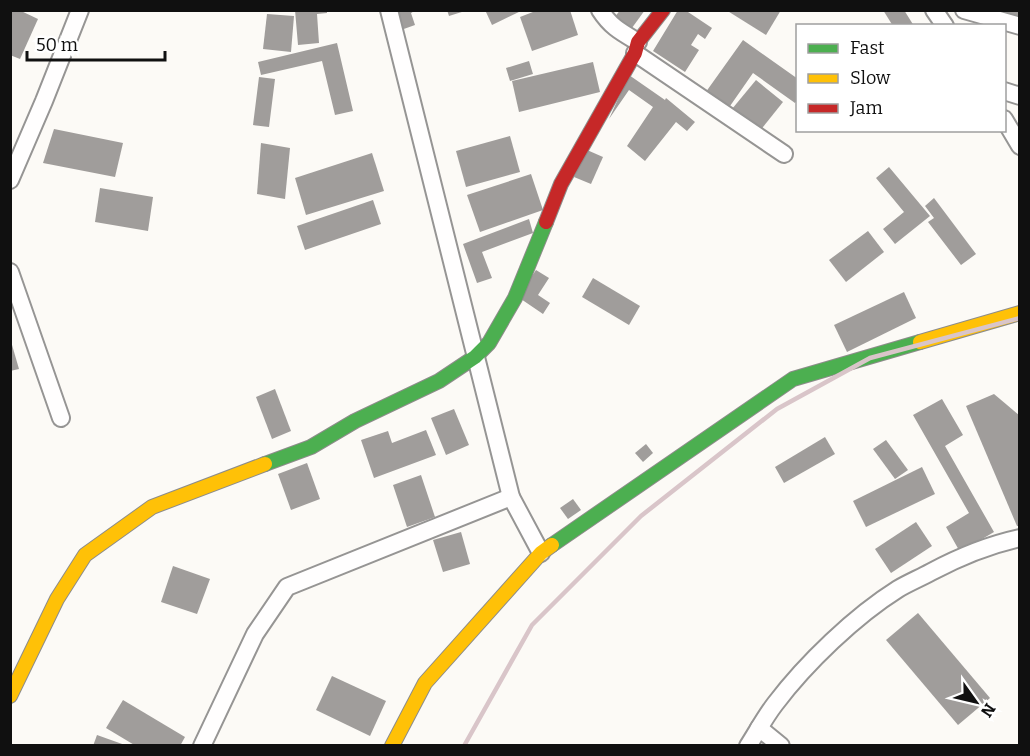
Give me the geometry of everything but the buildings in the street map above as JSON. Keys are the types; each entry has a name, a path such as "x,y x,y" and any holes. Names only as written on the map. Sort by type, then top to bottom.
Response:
{"street":[{"path":"10,180 80,10"},
{"path":"389,10 511,497 541,553"},
{"path":"600,10 636,48 784,154"},
{"path":"10,696 57,599 86,555 95,548 152,507 311,447 355,421 439,381 476,357 489,344 515,298 561,184 636,48 663,10"},
{"path":"934,10 944,24"},
{"path":"964,10 1020,26"},
{"path":"1006,121 1020,146"},
{"path":"10,272 61,418"},
{"path":"392,746 425,683 541,553 793,380 1020,313"},
{"path":"202,746 255,634 287,587 511,497"},
{"path":"748,746 774,705 794,680 863,614 898,589 960,557 999,542 1020,538"},
{"path":"759,729 781,746"}],"railway":[{"path":"464,746 532,625 641,516 777,409 870,358 1020,318"}],"traffic: fast":[{"path":"265,464 311,447 355,421 439,381 475,357 489,343 515,298 546,222"},
{"path":"552,545 793,379 920,342"}],"traffic: slow":[{"path":"920,342 1020,313"},
{"path":"10,696 57,599 85,555 152,507 265,464"},
{"path":"392,746 425,683 541,553 552,545"}],"traffic: jam":[{"path":"546,222 561,184 635,53 638,42 663,10"}]}
